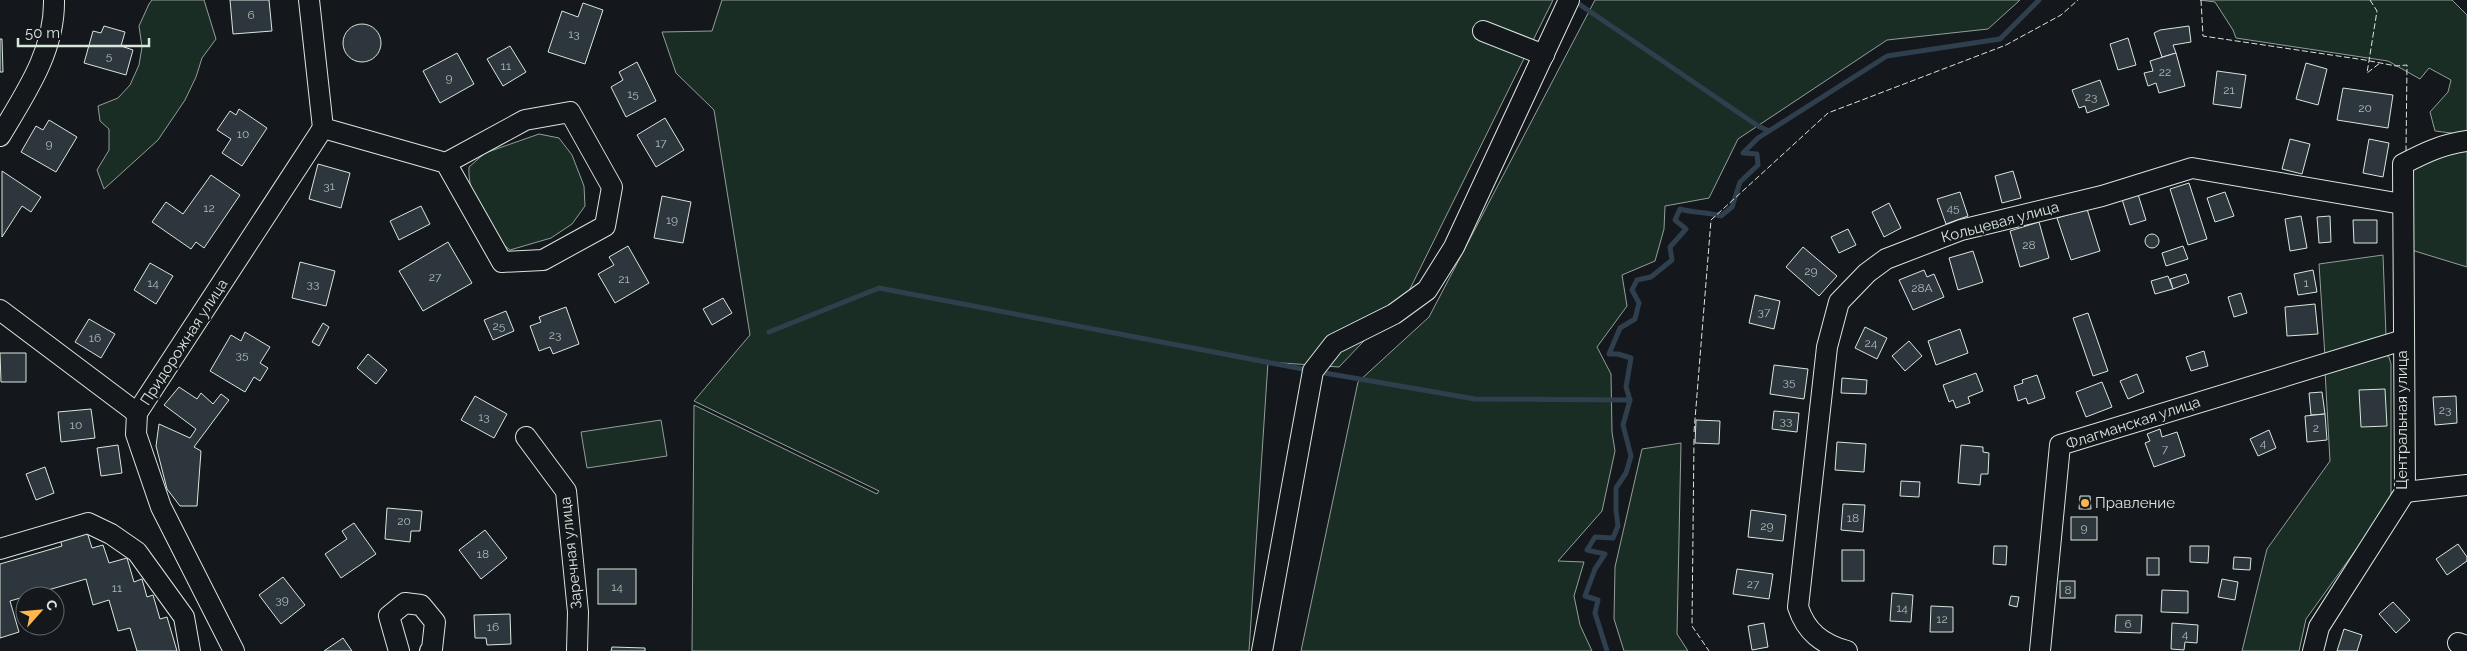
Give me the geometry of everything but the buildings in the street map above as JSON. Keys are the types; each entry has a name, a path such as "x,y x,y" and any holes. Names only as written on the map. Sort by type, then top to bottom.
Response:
{"street":[{"path":"0,136 40,68 54,14 54,0"},
{"path":"309,0 323,128 446,163 525,120 570,112 612,187 605,226 543,260 502,262 446,163"},
{"path":"1262,651 1313,371 1334,344 1394,314 1427,290 1454,248 1568,0"},
{"path":"1482,31 1544,55"},
{"name":"Придорожная улица","path":"234,651 161,507 136,434 137,413 323,128"},
{"name":"Центральная улица","path":"2312,651 2319,627 2405,492 2403,164 2430,150 2448,144 2467,141"},
{"name":"Кольцевая улица","path":"1847,651 1829,646 1814,635 1803,621 1798,607 1827,348 1839,302 1866,273 1886,259 1960,230 2102,196 2192,168 2402,204"},
{"path":"0,310 137,413"},
{"name":"Флагманская улица","path":"2040,651 2060,445 2403,340"},
{"name":"Заречная улица","path":"526,437 566,491 578,612 578,651"},
{"path":"2405,492 2467,485"},
{"path":"0,549 88,523 112,534 137,552 184,617 190,651"},
{"path":"399,651 389,616 405,603 421,605 435,622 432,649 430,651"}],"green space":[{"path":"152,0 204,0 216,39 202,58 196,77 185,100 158,140 104,189 97,170 109,150 109,129 100,121 98,106 118,98 130,85 139,65 142,47 139,26"},
{"path":"722,0 1553,0 1406,297 1339,367 1268,362 1249,651 692,651 694,405 877,494 879,491 694,401 750,335 714,110 676,73 662,32 712,31"},
{"path":"1595,0 2020,0 1988,29 1887,40 1738,139 1709,198 1665,206 1664,229 1655,261 1622,275 1627,306 1597,347 1611,374 1612,432 1615,451 1602,511 1558,561 1584,562 1574,596 1580,625 1592,651 1301,651 1358,382 1429,317"},
{"path":"2200,0 2452,0 2467,15 2467,135 2435,131 2430,112 2448,92 2451,80 2429,68 2420,79 2388,61 2236,38 2215,2"},
{"path":"539,134 559,138 572,155 584,186 585,206 572,224 551,238 510,250 494,234 480,213 471,189 469,167 485,153"},
{"path":"2467,145 2467,267 2405,248 2407,170"},
{"path":"2383,255 2386,336 2325,357 2319,264"},
{"path":"2383,353 2389,357 2391,364 2391,501 2306,619 2299,651 2242,651 2267,549 2330,461 2325,371"},
{"path":"661,420 667,456 587,468 581,432"},
{"path":"1681,443 1677,634 1688,651 1624,651 1614,619 1615,567 1642,449"}],"waterway":[{"path":"1573,0 1758,126 1769,131"},
{"path":"1607,651 1595,613 1598,600 1585,596 1595,569 1605,554 1587,550 1595,537 1613,538 1618,526 1616,488 1626,473 1631,456 1623,425 1630,400 1626,387 1631,358 1618,354 1609,354 1620,328 1635,319 1639,303 1632,290 1637,280 1651,277 1672,260 1670,247 1686,229 1675,220 1680,209 1721,216 1732,207 1740,182 1758,165 1757,154 1743,153 1758,138 1887,56 2000,39 2039,0"},
{"path":"769,332 879,288 1308,370"},
{"path":"1319,372 1475,399 1630,400"}],"fence":[{"path":"1694,432 1711,220 1828,113 2006,45 2061,15 2078,0"},
{"path":"2201,0 2203,36 2396,66 2407,65 2406,151"},
{"path":"2370,0 2377,11 2367,73 2380,63"},
{"path":"1694,439 1692,626 1709,651"}],"place":[{"name":"Правление","path":"2085,503"}]}
